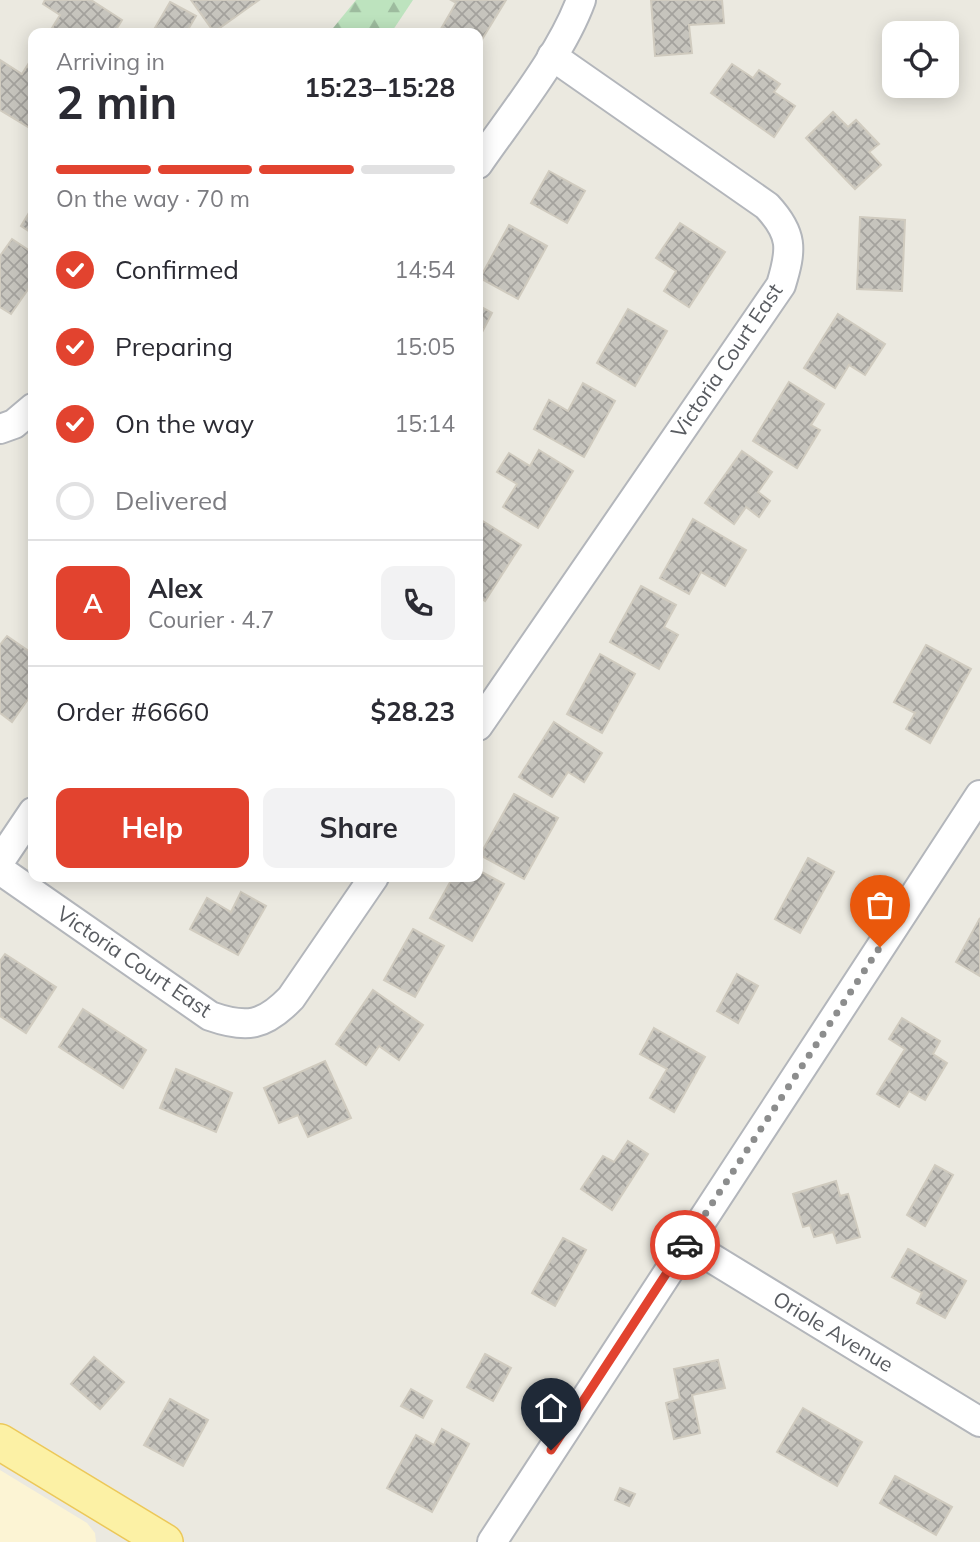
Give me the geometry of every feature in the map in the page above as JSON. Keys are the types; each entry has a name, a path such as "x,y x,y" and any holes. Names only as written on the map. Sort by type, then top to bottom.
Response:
{"main road":[{"path":"0,1442 150,1538"}],"street":[{"path":"483,157 552,56 570,27 581,0"},
{"name":"Victoria Court East","path":"483,719 780,285 789,258 789,241 782,222 767,206 552,56"},
{"path":"0,429 14,424 28,412"},
{"path":"492,1542 687,1242 976,808"},
{"path":"0,861 28,820"},
{"name":"Victoria Court East","path":"0,870 210,1016 232,1024 255,1024 276,1013 284,1005 370,882"},
{"name":"Oriole Avenue","path":"687,1242 980,1422"}],"shaded area":[{"path":"0,1470 87,1523 95,1533 96,1542 0,1542"}],"green space":[{"path":"356,0 413,0 394,28 333,28"}],"building":[{"path":"45,0 91,0 122,20 117,28 52,28 60,15 43,4"},
{"path":"191,0 259,0 220,28 211,28"},
{"path":"451,0 506,0 483,38 483,28 442,28 456,3"},
{"path":"651,0 722,0 724,23 689,25 692,53 655,56"},
{"path":"170,2 196,16 189,28 155,28"},
{"path":"0,60 22,74 28,64 28,127 0,110"},
{"path":"732,64 753,78 759,70 780,84 774,92 795,106 774,137 711,93"},
{"path":"833,112 848,127 856,120 879,144 869,152 881,165 855,189 806,138"},
{"path":"549,171 585,191 567,223 531,203"},
{"path":"28,214 28,231 21,226"},
{"path":"860,217 905,220 902,291 857,289"},
{"path":"680,223 725,252 689,307 664,291 676,271 656,258"},
{"path":"509,225 547,246 518,299 483,280 483,273"},
{"path":"12,239 28,250 28,289 11,314 0,307 0,256"},
{"path":"483,308 492,313 483,330"},
{"path":"628,309 667,331 635,386 597,363"},
{"path":"838,314 885,344 865,375 849,365 835,388 804,368"},
{"path":"789,382 824,404 811,425 820,430 797,468 753,441"},
{"path":"583,383 615,401 584,457 534,429 549,400 568,411"},
{"path":"539,450 573,471 538,528 503,507 517,484 497,472 509,453 530,466"},
{"path":"742,451 772,472 758,492 770,501 759,517 746,507 734,524 705,503"},
{"path":"693,519 746,550 725,586 701,572 689,594 660,578"},
{"path":"483,521 521,545 485,601 483,600"},
{"path":"641,586 676,605 664,627 678,635 659,669 610,642"},
{"path":"7,636 28,651 28,699 12,722 0,713 0,645"},
{"path":"926,645 971,669 930,743 906,729 915,713 894,702"},
{"path":"600,654 635,674 602,733 567,714"},
{"path":"554,722 602,753 584,782 568,772 552,797 519,777"},
{"path":"514,794 558,818 524,879 483,857 483,850"},
{"path":"808,858 834,872 800,933 775,919"},
{"path":"483,873 504,884 472,941 430,918 450,882 483,882"},
{"path":"241,892 266,906 238,955 190,929 207,898 231,912"},
{"path":"980,918 980,976 956,962"},
{"path":"413,929 444,946 415,997 384,980"},
{"path":"5,954 56,987 26,1033 0,1016 0,961"},
{"path":"737,974 758,986 738,1023 717,1011"},
{"path":"373,990 423,1025 399,1060 379,1046 366,1065 336,1044"},
{"path":"83,1009 146,1050 123,1088 59,1047"},
{"path":"902,1018 940,1041 933,1054 947,1063 925,1100 909,1091 899,1107 877,1094 905,1049 889,1039"},
{"path":"654,1028 705,1057 674,1112 650,1098 667,1069 640,1054"},
{"path":"325,1061 351,1118 308,1137 298,1115 279,1123 264,1088"},
{"path":"176,1069 232,1093 216,1132 160,1108"},
{"path":"628,1141 648,1154 612,1210 581,1189 603,1156 614,1162"},
{"path":"935,1165 953,1175 925,1226 907,1215"},
{"path":"836,1181 840,1196 848,1194 860,1237 837,1243 833,1232 814,1237 810,1225 803,1227 793,1194"},
{"path":"563,1238 586,1250 555,1306 532,1293"},
{"path":"908,1249 966,1281 945,1318 917,1303 922,1293 892,1277"},
{"path":"485,1354 511,1368 493,1401 467,1387"},
{"path":"94,1357 124,1382 100,1409 71,1384"},
{"path":"718,1360 725,1388 692,1395 700,1433 674,1439 666,1403 680,1399 674,1369"},
{"path":"411,1389 432,1401 423,1418 401,1406"},
{"path":"170,1399 208,1420 183,1466 144,1445"},
{"path":"803,1408 862,1442 837,1486 777,1452"},
{"path":"442,1429 469,1444 432,1512 387,1488 416,1435 434,1445"},
{"path":"895,1476 952,1507 936,1535 880,1503"},
{"path":"620,1488 635,1494 629,1506 615,1500"}],"way so far":[{"path":"685,1245 880,947"}],"route":[{"path":"551,1450 685,1245"}]}
